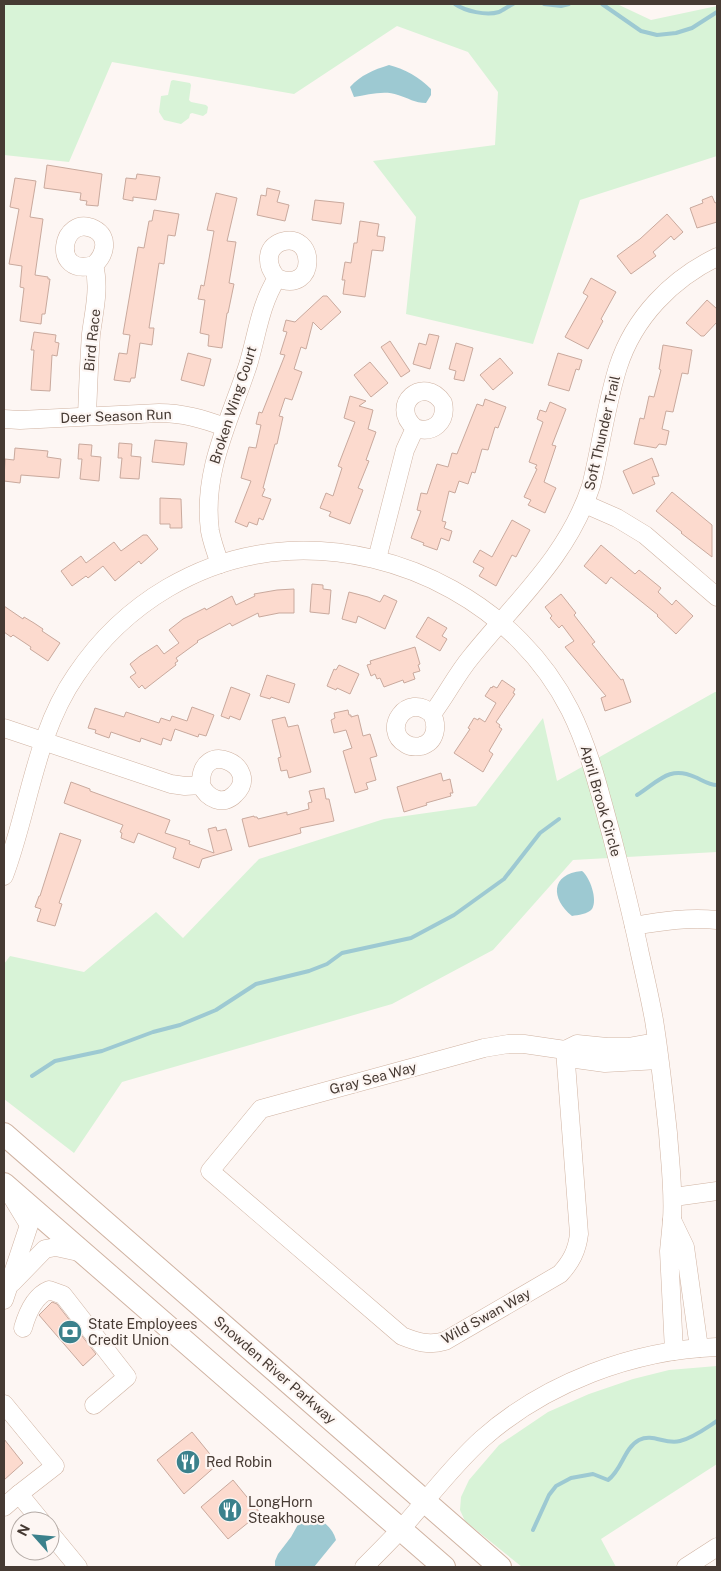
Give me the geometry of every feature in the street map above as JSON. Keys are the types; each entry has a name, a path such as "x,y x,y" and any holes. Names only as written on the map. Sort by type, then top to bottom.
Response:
{"main road":[{"name":"Snowden River Parkway","path":"4,1134 500,1567"},
{"path":"5,1185 444,1567"}],"street":[{"name":"Soft Thunder Trail","path":"432,714 465,664 565,544 585,504 596,466 618,367 631,336 650,309 673,285 692,270 717,256"},
{"name":"Bird Race","path":"87,416 88,370 98,278 94,265"},
{"name":"Broken Wing Court","path":"220,564 210,533 209,493 216,453 248,364 263,306 277,278"},
{"name":"Deer Season Run","path":"4,419 20,420 178,413 197,417 225,427"},
{"path":"377,559 405,450 415,428"},
{"path":"585,504 617,518 638,530 717,597"},
{"name":"April Brook Circle","path":"4,876 44,741 66,690 101,642 117,626 152,597 190,575 220,564 260,555 306,550 344,552 377,559 420,573 479,606 500,622 537,661 553,682 569,708 597,779 634,926 654,1022 674,1198 669,1251 674,1351"},
{"path":"4,728 171,784 185,786 201,785"},
{"path":"634,926 693,918 717,920"},
{"name":"Gray Sea Way","path":"565,1050 577,1044 607,1048 628,1047 656,1042"},
{"name":"Gray Sea Way","path":"210,1171 261,1109 484,1048 508,1044 524,1044 565,1050 576,1059 604,1063 659,1060"},
{"name":"Wild Swan Way","path":"210,1171 402,1336 424,1344 445,1341 560,1274 568,1266 578,1246 579,1234 565,1050"},
{"path":"5,1185 29,1225 7,1293"},
{"path":"674,1198 717,1191"},
{"path":"672,1220 685,1247 699,1348"},
{"path":"7,1293 45,1249 56,1247 84,1253"},
{"path":"23,1328 28,1312 41,1294 49,1290 56,1291 62,1295 127,1377 94,1405"},
{"path":"364,1567 401,1530 424,1501 482,1440 524,1408 580,1378 607,1367 674,1351 717,1347"},
{"path":"4,1404 55,1466 4,1507"},
{"path":"19,1494 33,1511"},
{"path":"60,1545 78,1567"},
{"path":"686,1567 717,1547"}],"green space":[{"path":"4,4 617,4 651,20 717,6 717,156 580,200 533,344 406,314 416,217 373,161 495,145 498,92 468,52 397,26 294,94 112,62 69,162 4,155"},
{"path":"171,81 190,83 189,100 206,105 208,107 207,113 203,116 192,113 181,124 164,120 159,112 161,96 168,95"},
{"path":"717,692 717,852 573,860 493,950 392,1004 122,1082 74,1153 4,1099 4,964 10,956 84,972 156,912 183,938 259,859 384,819 476,806 543,718 557,781"},
{"path":"717,1366 717,1464 601,1539 616,1567 522,1567 465,1521 460,1510 461,1497 469,1480 499,1445 548,1412 589,1394 633,1379 669,1370"}],"water":[{"path":"389,65 412,74 431,89 431,95 426,103 387,93 354,97 350,87 358,79"},
{"path":"582,871 588,878 592,889 594,905 588,912 572,916 560,902 557,888 559,882 564,877"},
{"path":"310,1515 326,1525 336,1540 314,1567 275,1567 278,1554 300,1521 305,1516"}],"building":[{"path":"47,165 102,174 98,206 86,205 87,201 80,200 81,193 44,188"},
{"path":"137,174 160,177 156,200 133,197 133,201 123,199 126,178 136,179"},
{"path":"15,178 36,181 30,217 43,219 35,275 50,279 45,314 42,314 41,324 20,321 24,288 20,287 22,266 9,264 19,209 10,207"},
{"path":"267,188 280,191 277,202 289,205 285,221 257,215 261,195 266,196"},
{"path":"216,193 237,198 227,241 236,242 229,283 234,284 227,313 222,348 208,346 209,335 200,333 205,300 198,299 201,285 204,286 214,231 207,230"},
{"path":"712,196 715,203 717,202 717,222 697,228 690,208 703,203 702,200"},
{"path":"315,200 344,203 341,224 312,220"},
{"path":"154,210 179,214 175,236 168,235 164,264 159,263 149,328 154,328 152,345 140,343 135,378 131,378 130,382 114,380 119,353 127,354 130,335 123,334 138,247 144,248 149,221 152,221"},
{"path":"667,214 683,232 674,240 671,236 653,252 656,256 631,274 617,256 640,239"},
{"path":"360,221 379,224 377,236 385,237 383,251 372,250 365,297 343,294 345,280 342,280 345,262 351,263 354,243 357,243"},
{"path":"591,278 616,292 601,319 603,321 588,349 565,337 588,296 583,293"},
{"path":"323,296 327,296 341,312 321,330 313,322 306,349 301,347 294,369 302,372 292,400 285,398 279,416 283,417 277,444 275,444 263,488 265,489 262,496 271,499 263,520 259,518 257,525 249,522 247,527 235,522 251,481 241,478 249,447 256,448 261,425 256,424 259,412 262,413 285,355 280,354 287,332 283,331 286,320 295,322"},
{"path":"707,300 717,309 717,322 704,336 701,336 686,323"},
{"path":"34,332 56,335 55,342 59,343 57,356 52,355 50,391 31,390 34,350 31,350"},
{"path":"429,334 439,336 430,369 413,364 419,343 426,345"},
{"path":"390,341 410,371 401,377 381,347"},
{"path":"456,343 473,348 464,381 454,379 456,371 449,369"},
{"path":"663,345 692,350 688,374 682,373 673,412 666,411 662,429 669,431 666,445 659,444 656,448 634,444 640,418 644,419 649,396 654,397 661,370 659,369"},
{"path":"188,353 211,359 204,386 181,380"},
{"path":"558,353 582,360 579,370 576,369 569,391 548,385"},
{"path":"500,358 513,373 493,390 480,375"},
{"path":"370,362 388,383 371,397 354,375"},
{"path":"350,396 366,401 359,406 373,410 368,429 376,432 366,460 369,461 358,488 363,490 350,524 329,516 331,512 320,508 326,493 333,496 342,468 338,466 355,422 344,418"},
{"path":"485,399 506,407 498,428 495,427 488,450 482,449 475,473 472,472 468,484 459,481 455,493 449,491 442,521 446,522 444,528 452,531 449,541 441,538 437,550 423,545 424,543 411,538 421,511 417,510 421,493 427,494 437,464 448,467 452,453 457,454 477,404 483,406"},
{"path":"550,402 566,409 552,445 556,446 544,482 556,488 545,513 528,505 531,500 524,497 537,469 535,468 537,465 529,462 543,422 537,419 540,410 546,412"},
{"path":"155,440 187,443 184,465 152,462"},
{"path":"119,443 132,444 131,456 141,457 139,479 120,478 122,458 118,458"},
{"path":"79,444 92,445 91,456 101,457 99,481 80,479 82,459 78,459"},
{"path":"15,448 48,451 47,457 61,459 59,478 21,475 20,483 4,481 5,459 14,460"},
{"path":"652,458 659,476 652,477 655,484 633,494 623,471"},
{"path":"672,492 712,525 712,557 656,511"},
{"path":"160,498 181,499 182,528 170,528 170,524 160,524"},
{"path":"512,520 530,530 516,557 512,555 496,586 479,576 484,568 473,562 480,550 492,557"},
{"path":"143,535 147,535 158,549 141,564 139,561 115,581 103,566 88,578 86,576 72,586 61,571 81,556 86,563 114,542 121,551"},
{"path":"601,545 635,574 639,570 661,588 658,592 672,605 676,600 693,616 676,634 658,615 611,577 606,584 584,566"},
{"path":"312,584 323,585 323,589 331,590 329,614 310,612"},
{"path":"294,589 294,613 279,613 259,617 258,613 232,626 230,623 197,641 176,658 178,661 175,663 176,665 145,689 142,685 139,688 130,677 136,673 130,664 140,656 157,645 164,654 179,643 169,630 183,619 205,608 206,610 232,596 236,605 255,596 254,594"},
{"path":"349,592 380,602 384,595 397,601 385,629 358,616 356,623 342,619"},
{"path":"561,594 576,613 574,615 595,642 592,644 621,680 623,679 631,702 605,711 601,698 606,696 565,647 574,641 562,625 559,628 550,618 552,616 545,607"},
{"path":"4,606 23,619 24,617 34,623 60,643 48,661 13,635 11,637 4,632"},
{"path":"428,617 447,628 442,636 447,639 440,651 416,637"},
{"path":"415,647 420,671 413,673 415,679 404,683 403,680 384,687 380,678 377,679 375,674 371,676 367,665 371,664 370,661"},
{"path":"339,665 359,674 350,694 327,686 334,669 336,670"},
{"path":"267,675 295,684 289,703 271,697 270,699 260,696"},
{"path":"502,680 515,689 513,693 515,694 496,722 502,729 489,751 493,754 483,772 454,753 470,729 468,728 474,718 478,720 479,718 485,722 496,703 485,696 491,687 497,688"},
{"path":"231,687 250,694 240,720 230,716 229,719 221,716"},
{"path":"192,707 214,715 206,736 199,734 198,737 175,729 171,741 163,738 161,745 141,738 140,742 111,732 109,738 95,733 96,730 88,728 95,708 124,717 126,712 159,723 161,718 170,721 172,716 187,721"},
{"path":"348,710 351,717 358,715 363,736 370,734 377,756 370,758 376,780 366,783 368,789 355,793 343,751 352,748 346,730 334,733 331,720 335,718 334,713"},
{"path":"285,717 288,727 298,725 311,772 289,778 287,770 281,771 278,758 281,757 272,720"},
{"path":"441,773 443,781 450,779 453,793 450,793 451,796 404,812 397,787"},
{"path":"71,782 90,789 90,791 170,820 165,833 190,841 189,844 214,853 208,829 216,827 217,831 226,829 232,850 202,859 199,868 173,858 176,848 138,833 134,843 121,838 122,833 120,832 123,825 64,803"},
{"path":"324,788 326,799 329,799 334,821 300,828 301,833 249,847 242,819 254,816 258,819 287,812 287,815 309,809 308,803 312,802 309,791"},
{"path":"60,833 81,840 59,903 62,904 55,926 37,921 41,909 35,907"},
{"name":"State Employees Credit Union","path":"52,1302 57,1304 96,1354 83,1366 39,1315"},
{"name":"Red Robin","path":"192,1432 218,1464 184,1494 157,1460"},
{"path":"4,1439 23,1463 4,1480"},
{"name":"LongHorn Steakhouse","path":"233,1480 260,1513 228,1539 201,1507"}],"waterway":[{"path":"455,4 470,11 482,13 499,12 513,4"},
{"path":"544,4 561,6 569,4"},
{"path":"602,4 641,31 657,35 676,33 692,28 717,12"},
{"path":"637,795 658,780 678,773 717,785"},
{"path":"32,1076 55,1061 102,1051 153,1032 180,1025 216,1010 256,984 309,971 327,964 342,953 411,938 454,915 504,879 540,833 559,819"},
{"path":"533,1530 549,1495 556,1486 571,1478 593,1474 608,1480 617,1471 630,1448 639,1440 644,1438 654,1438 669,1442 685,1440 717,1421"}],"place":[{"name":"State Employees Credit Union","path":"70,1332"},
{"name":"Red Robin","path":"188,1462"},
{"name":"LongHorn Steakhouse","path":"230,1510"}]}
